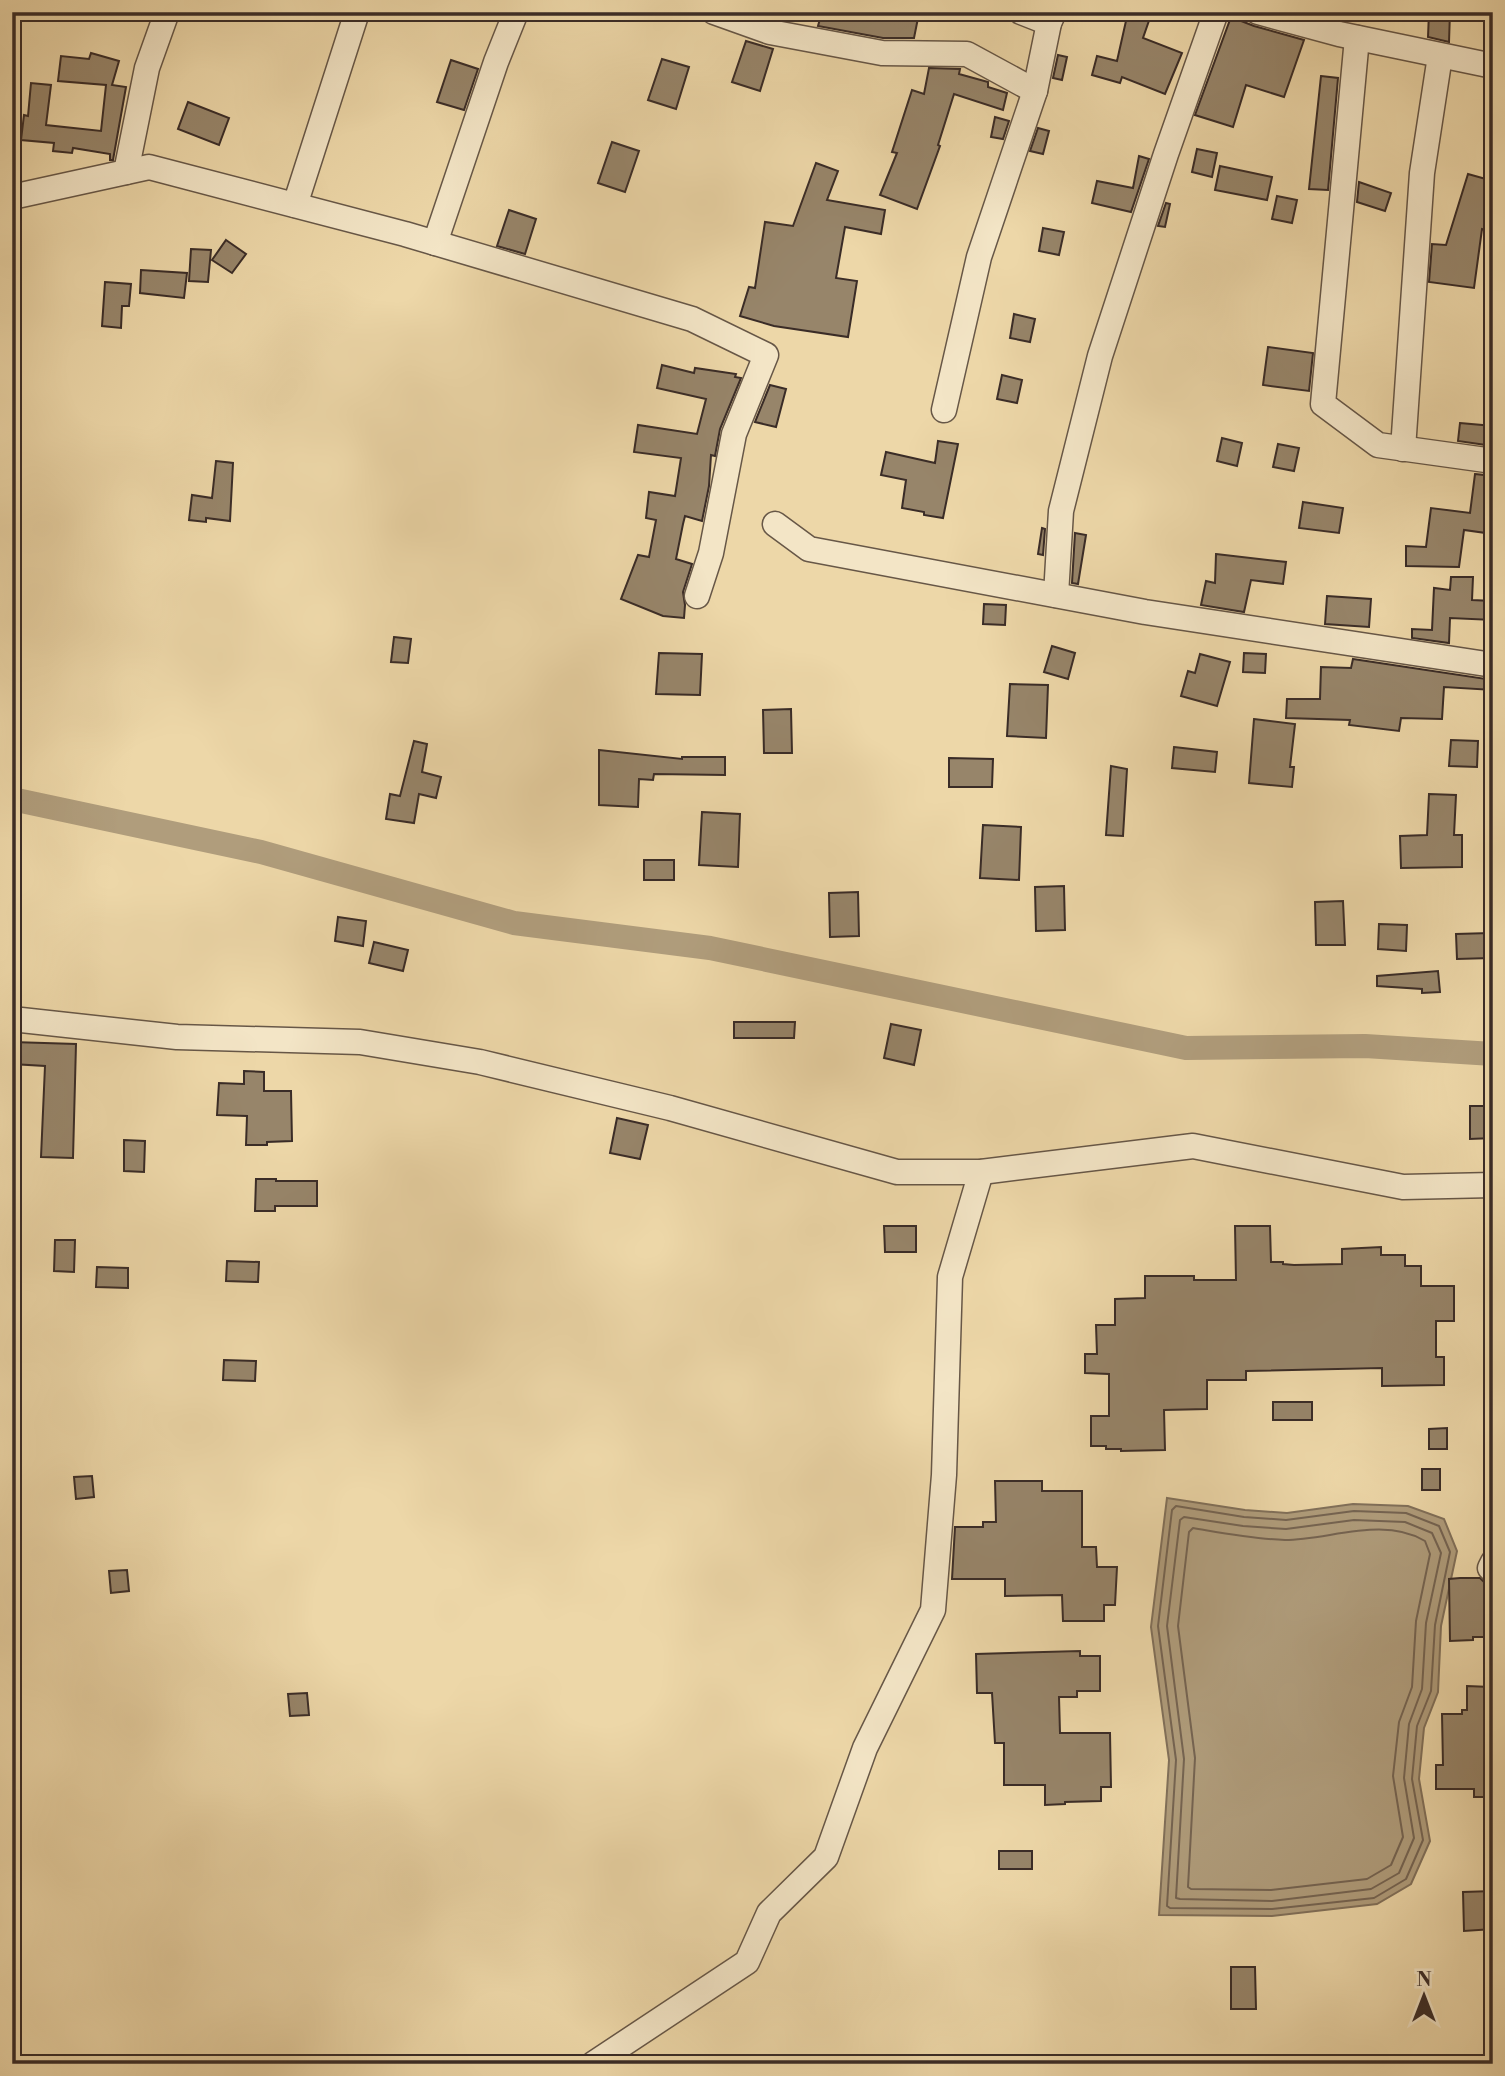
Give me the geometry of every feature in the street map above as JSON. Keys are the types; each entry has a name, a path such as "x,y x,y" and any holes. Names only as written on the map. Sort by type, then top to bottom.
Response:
{"street":[{"path":"126,172 147,68 167,12"},
{"path":"295,205 357,12"},
{"path":"435,243 496,62 516,12"},
{"path":"715,12 770,32 882,53 967,54 1035,91"},
{"path":"944,410 979,257 1035,91 1051,17 1021,12"},
{"path":"1056,595 1061,512 1100,356 1216,12"},
{"path":"1258,12 1357,38 1493,66"},
{"path":"1357,38 1323,404 1378,445 1493,461"},
{"path":"1403,449 1422,173 1440,56"},
{"path":"12,197 149,167 435,243 692,319 766,355 733,434 711,553 698,596"},
{"path":"775,524 809,550 1145,612 1493,665"},
{"path":"12,1019 177,1037 360,1042 480,1062 643,1101 897,1172 981,1172 1194,1146 1403,1186 1493,1185"},
{"path":"593,2064 747,1962 769,1913 826,1857 865,1748 933,1610 944,1475 950,1277 981,1172"}],"water":[{"path":"1167,1498 1245,1510 1287,1513 1353,1504 1408,1506 1444,1519 1457,1551 1441,1626 1438,1692 1424,1728 1419,1779 1430,1841 1411,1884 1377,1904 1272,1916 1159,1915 1169,1760 1151,1627"}],"building":[{"path":"822,12 872,12 898,20 899,14 918,18 914,38 883,38 818,26"},
{"path":"1128,12 1152,12 1143,38 1182,53 1165,94 1122,77 1120,83 1092,75 1097,56 1117,61"},
{"path":"1429,12 1450,12 1449,42 1428,37"},
{"path":"1231,17 1304,40 1284,97 1246,85 1233,127 1195,115"},
{"path":"746,41 773,49 760,91 732,82"},
{"path":"91,53 119,61 112,85 126,87 113,160 110,160 110,154 73,148 72,153 53,151 54,143 21,140 24,115 28,116 31,83 51,85 46,125 101,131 106,85 58,81 61,56 89,59"},
{"path":"1058,55 1067,57 1062,80 1053,78"},
{"path":"662,59 689,67 676,109 648,100"},
{"path":"451,60 478,69 464,110 437,102"},
{"path":"929,68 960,69 959,74 988,82 988,87 1007,93 1003,110 954,94 938,145 940,146 917,209 880,195 897,153 892,152 912,90 924,94"},
{"path":"1321,76 1338,78 1328,190 1309,189"},
{"path":"188,102 229,118 219,145 178,129"},
{"path":"995,117 1009,121 1003,139 991,137"},
{"path":"1038,128 1049,131 1043,154 1030,151"},
{"path":"612,142 639,151 625,192 598,183"},
{"path":"1197,149 1217,153 1212,177 1192,172"},
{"path":"1139,156 1149,159 1131,212 1092,203 1097,181 1133,188"},
{"path":"816,163 838,171 827,200 885,210 881,234 845,227 836,278 857,281 848,337 774,326 740,316 749,287 755,288 765,222 793,226"},
{"path":"1220,166 1272,177 1267,200 1215,190"},
{"path":"1468,174 1493,181 1493,232 1482,229 1474,288 1429,282 1432,244 1446,245"},
{"path":"1359,182 1391,193 1385,211 1357,202"},
{"path":"1277,196 1297,200 1292,223 1272,219"},
{"path":"1166,203 1170,204 1165,227 1158,226"},
{"path":"509,210 536,219 525,254 497,246"},
{"path":"1043,228 1064,232 1059,255 1039,251"},
{"path":"226,240 246,254 232,273 212,260"},
{"path":"191,249 211,250 208,282 189,281"},
{"path":"141,270 187,273 184,298 140,293"},
{"path":"105,282 131,284 129,306 122,306 121,328 102,326"},
{"path":"1014,314 1035,319 1030,342 1010,338"},
{"path":"1268,347 1313,353 1309,391 1263,385"},
{"path":"662,365 694,373 695,368 736,374 735,377 741,378 720,429 715,456 711,455 709,486 702,521 685,516 683,524 676,559 692,564 683,592 684,618 663,616 621,599 638,555 649,557 656,520 646,518 649,492 675,496 681,458 634,452 638,425 697,434 706,399 657,388"},
{"path":"1002,375 1022,380 1017,403 997,399"},
{"path":"770,385 786,389 776,427 755,422"},
{"path":"1460,423 1493,426 1493,446 1458,441"},
{"path":"1222,438 1242,443 1237,466 1217,461"},
{"path":"938,441 958,444 943,518 902,508 906,480 881,475 886,452 935,463"},
{"path":"1278,444 1299,448 1294,471 1273,467"},
{"path":"216,461 233,463 230,521 206,518 206,522 189,520 192,495 212,498"},
{"path":"1475,474 1493,476 1493,534 1464,530 1459,567 1406,566 1406,546 1426,547 1431,508 1470,513"},
{"path":"1303,502 1343,508 1339,533 1299,528"},
{"path":"1042,528 1045,529 1043,555 1038,554"},
{"path":"1075,533 1086,535 1078,584 1072,583"},
{"path":"1216,554 1286,562 1283,584 1251,580 1244,612 1201,605 1206,581 1215,583"},
{"path":"1451,577 1473,577 1472,600 1493,601 1493,620 1450,618 1449,643 1412,638 1412,629 1432,630 1434,588 1450,590"},
{"path":"1327,596 1371,599 1369,627 1325,624"},
{"path":"984,604 1006,605 1005,625 983,624"},
{"path":"394,637 411,639 408,663 391,662"},
{"path":"1052,646 1075,653 1068,679 1044,672"},
{"path":"659,653 702,654 700,695 656,694"},
{"path":"1244,653 1266,654 1265,673 1243,672"},
{"path":"1200,654 1230,662 1217,706 1181,696 1188,671 1195,673"},
{"path":"1353,659 1493,680 1493,690 1444,687 1442,719 1401,718 1399,731 1349,725 1350,720 1286,718 1287,699 1320,699 1321,667 1351,668"},
{"path":"1010,684 1048,685 1046,738 1007,736"},
{"path":"791,709 792,753 764,753 763,710"},
{"path":"1254,719 1295,724 1290,767 1294,767 1292,787 1249,783"},
{"path":"1451,740 1478,741 1477,767 1449,766"},
{"path":"414,741 427,744 422,772 441,777 436,798 419,794 414,823 386,819 390,794 400,796"},
{"path":"1174,747 1217,752 1215,772 1172,768"},
{"path":"599,750 682,759 725,757 725,775 654,774 653,780 639,779 638,807 599,805"},
{"path":"949,758 993,759 992,787 949,787"},
{"path":"1111,766 1127,769 1123,836 1106,835"},
{"path":"1429,794 1456,795 1454,835 1462,835 1462,867 1401,868 1400,836 1427,835"},
{"path":"702,812 740,814 738,867 699,865"},
{"path":"983,825 1021,827 1019,880 980,878"},
{"path":"644,860 674,860 674,880 644,880"},
{"path":"1064,886 1065,930 1036,931 1035,887"},
{"path":"858,892 859,936 830,937 829,893"},
{"path":"1343,901 1345,945 1316,945 1315,902"},
{"path":"338,917 366,921 363,946 335,941"},
{"path":"1379,924 1407,925 1406,951 1378,949"},
{"path":"1490,933 1491,958 1457,959 1456,934"},
{"path":"374,942 408,950 403,971 369,963"},
{"path":"1438,971 1440,992 1422,993 1422,989 1377,986 1377,976"},
{"path":"734,1022 795,1022 794,1038 734,1038"},
{"path":"891,1024 921,1030 914,1065 884,1058"},
{"path":"12,1042 76,1044 73,1158 41,1157 45,1066 12,1064"},
{"path":"244,1071 264,1072 264,1091 291,1091 292,1141 246,1145 247,1116 217,1115 219,1083 244,1084"},
{"path":"1470,1106 1493,1106 1493,1138 1470,1139"},
{"path":"617,1118 648,1125 640,1159 610,1153"},
{"path":"124,1140 145,1141 144,1172 124,1171"},
{"path":"256,1179 317,1181 317,1206 275,1206 275,1211 255,1211"},
{"path":"884,1226 916,1226 916,1252 885,1252"},
{"path":"1235,1226 1270,1226 1271,1262 1294,1265 1342,1264 1342,1249 1381,1247 1381,1255 1405,1255 1405,1266 1421,1266 1421,1286 1454,1286 1454,1321 1436,1321 1436,1357 1444,1357 1444,1385 1382,1386 1382,1368 1246,1371 1246,1380 1207,1380 1207,1409 1164,1410 1165,1450 1121,1451 1106,1449 1106,1446 1091,1446 1091,1416 1109,1416 1109,1374 1085,1373 1085,1354 1097,1354 1096,1325 1115,1325 1115,1299 1145,1298 1145,1276 1194,1276 1194,1280 1236,1280"},
{"path":"55,1240 75,1240 74,1272 54,1271"},
{"path":"227,1261 259,1262 258,1282 226,1281"},
{"path":"97,1267 128,1268 128,1288 96,1287"},
{"path":"224,1360 256,1361 255,1381 223,1380"},
{"path":"1273,1402 1312,1402 1312,1420 1273,1420"},
{"path":"1447,1428 1447,1449 1429,1449 1429,1429"},
{"path":"1422,1469 1440,1469 1440,1490 1422,1490"},
{"path":"92,1476 94,1497 76,1499 74,1477"},
{"path":"995,1481 1042,1481 1042,1491 1082,1491 1082,1547 1096,1547 1097,1567 1117,1567 1115,1605 1104,1605 1104,1621 1063,1621 1062,1595 1005,1596 1005,1579 952,1579 955,1527 983,1527 983,1522 996,1522"},
{"path":"127,1570 129,1591 111,1593 109,1571"},
{"path":"1480,1578 1484,1582 1493,1582 1493,1637 1450,1641 1449,1579"},
{"path":"1080,1651 1080,1656 1100,1656 1100,1691 1077,1691 1077,1697 1059,1697 1060,1733 1110,1733 1111,1787 1101,1787 1101,1801 1045,1805 1045,1785 1004,1785 1004,1743 995,1743 992,1693 977,1693 976,1654"},
{"path":"1467,1686 1490,1687 1493,1797 1474,1797 1474,1789 1436,1789 1436,1765 1443,1765 1442,1714 1462,1714 1462,1710 1467,1710"},
{"path":"307,1693 309,1715 290,1716 288,1694"},
{"path":"999,1851 1032,1851 1032,1869 999,1869"},
{"path":"1493,1891 1493,1929 1464,1931 1463,1892"},
{"path":"1231,1967 1255,1967 1256,2009 1231,2009"}],"waterway":[{"path":"12,799 261,852 514,923 710,948 1186,1048 1365,1046 1493,1054"}]}
